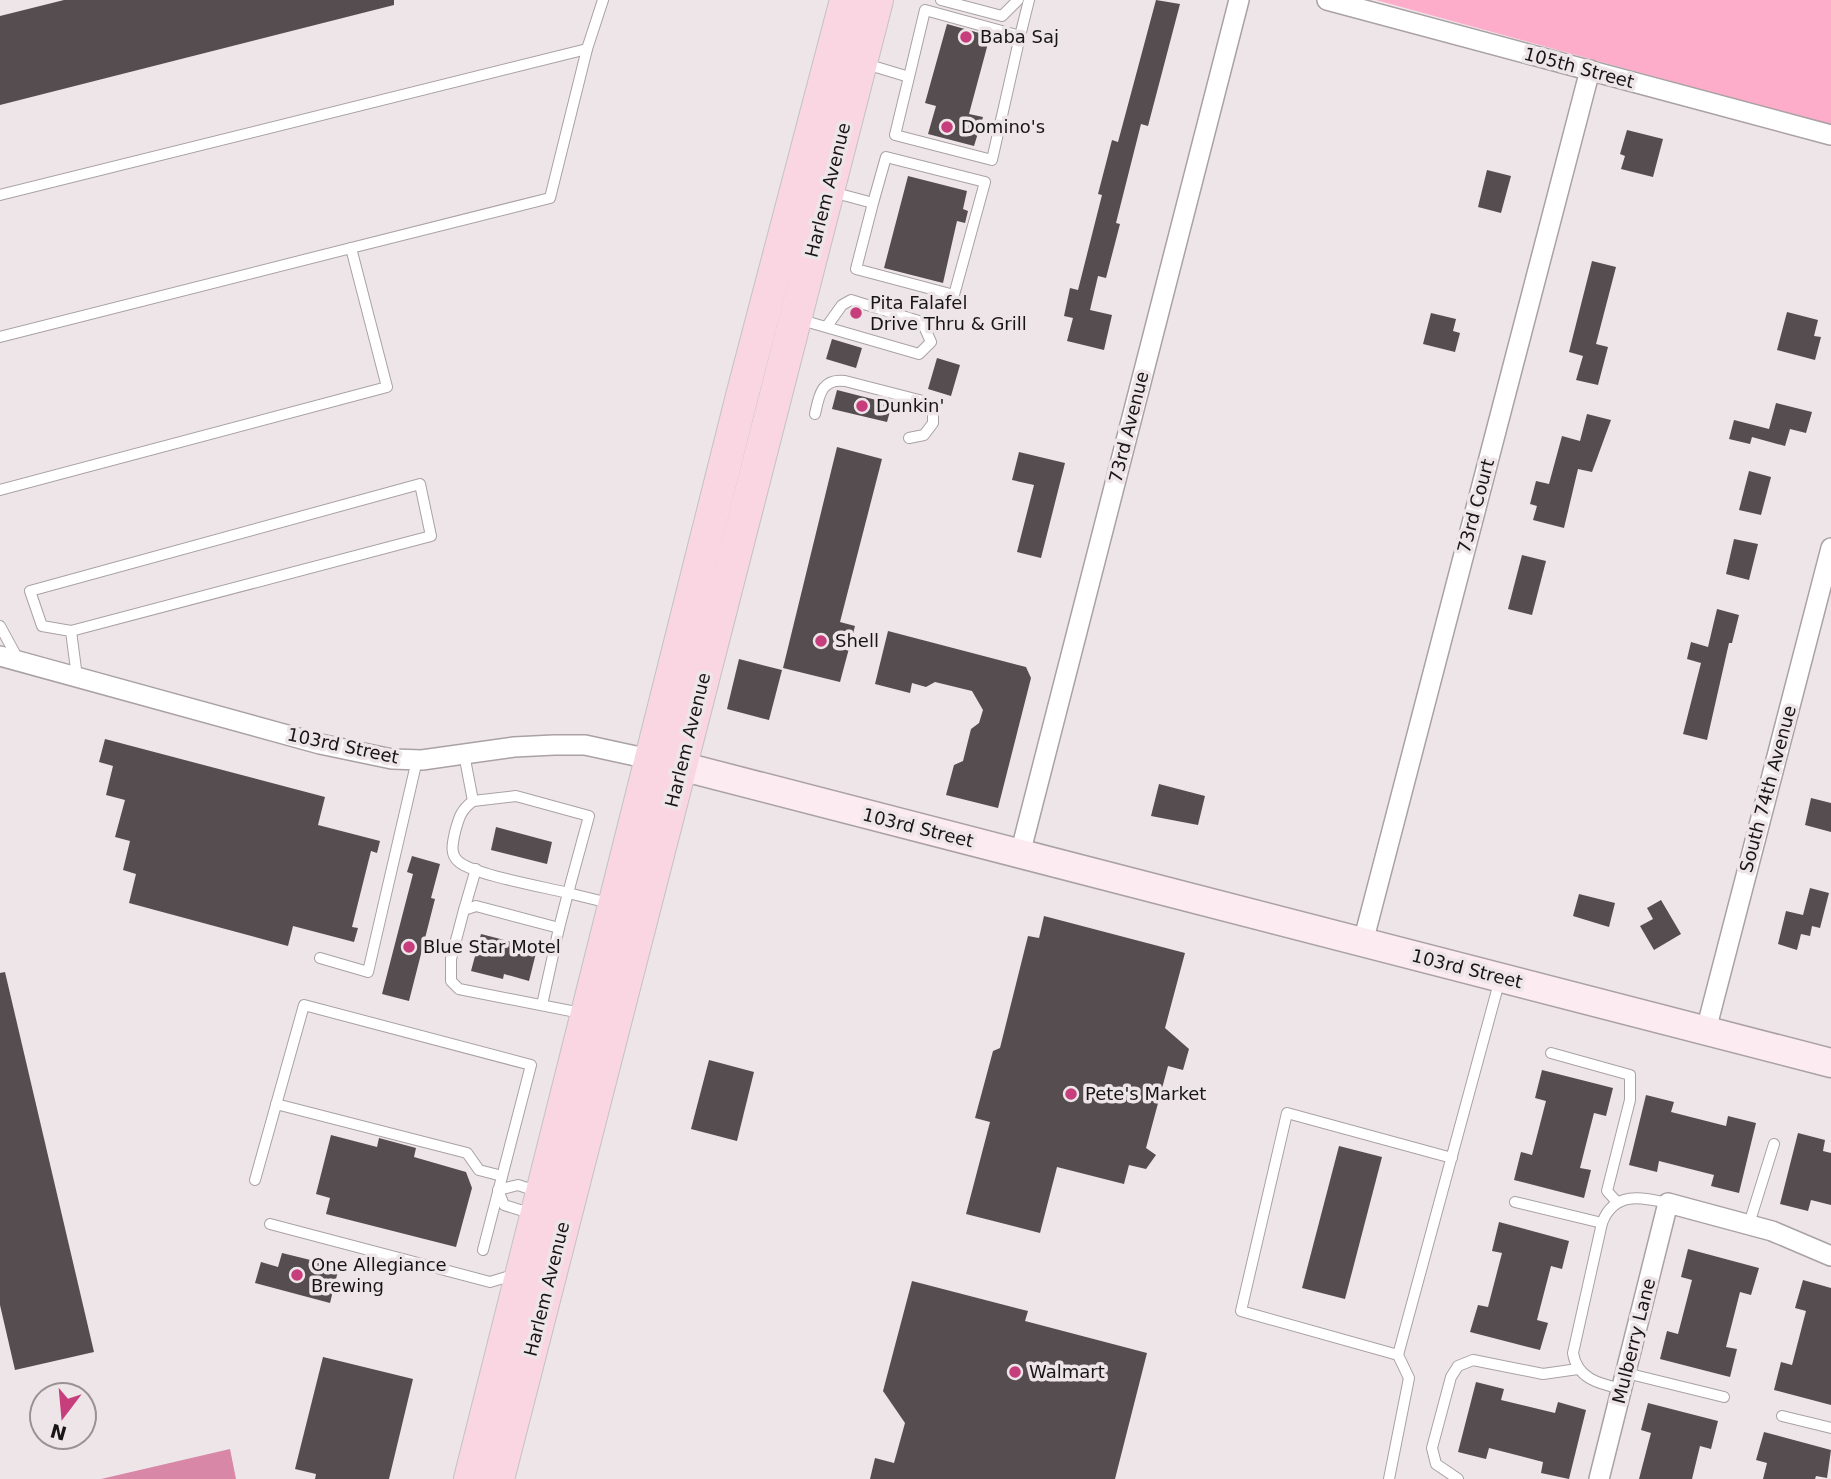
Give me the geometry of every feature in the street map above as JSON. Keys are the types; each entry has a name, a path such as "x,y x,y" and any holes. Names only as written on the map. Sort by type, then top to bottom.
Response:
{"main road":[{"name":"Harlem Avenue","path":"498,1479 667,763 739,408 846,0"},
{"name":"Harlem Avenue","path":"470,1479 617,904 667,763 795,318 877,0"}],"street":[{"name":"73rd Avenue","path":"1020,854 1239,0"},
{"name":"105th Street","path":"1327,0 1831,135"},
{"name":"73rd Court","path":"1363,942 1590,70"},
{"name":"South 74th Avenue","path":"1706,1030 1831,548"},
{"name":"103rd Street","path":"9,659 372,756 417,760 514,747 585,745 667,763 1831,1063"},
{"path":"1668,1203 1749,1224 1831,1256"},
{"name":"Mulberry Lane","path":"1599,1479 1668,1203"}],"lane":[{"path":"0,337 550,198 587,49 603,0"},
{"path":"941,0 1023,22"},
{"path":"1002,16 1018,0"},
{"path":"1020,36 926,5 895,135 992,160 1029,0"},
{"path":"0,195 587,49"},
{"path":"861,62 909,77"},
{"path":"886,157 985,182 954,295 856,269 873,203 886,157"},
{"path":"828,191 873,203"},
{"path":"0,490 387,387 351,248"},
{"path":"795,318 919,354 931,342 922,322 850,300 842,305 827,326"},
{"path":"815,414 822,388 832,381 845,381 923,401 933,410 933,423 924,435 909,438"},
{"path":"419,484 431,536 71,631 42,626 30,592 419,484"},
{"path":"0,626 9,659"},
{"path":"71,631 77,678"},
{"path":"464,754 473,801"},
{"path":"320,958 368,972 417,760"},
{"path":"542,1005 559,928 568,893 589,816 516,796 473,801 461,809 452,846 459,862 476,869 568,893 617,904"},
{"path":"476,869 451,959 451,981 459,989 589,1014"},
{"path":"464,910 475,906 559,928"},
{"path":"1389,1479 1409,1378 1398,1355 1501,978"},
{"path":"255,1180 304,1005 531,1065 483,1250"},
{"path":"1550,1053 1630,1075 1630,1100 1607,1191 1617,1202"},
{"path":"276,1104 467,1153 480,1170 502,1176"},
{"path":"1398,1355 1241,1311 1287,1113 1452,1158"},
{"path":"1749,1224 1774,1144"},
{"path":"498,1190 518,1185 540,1204"},
{"path":"498,1190 504,1205 540,1204"},
{"path":"1668,1203 1636,1196 1617,1202 1606,1212 1573,1345 1578,1369 1589,1379 1624,1381 1724,1397"},
{"path":"1515,1202 1602,1223"},
{"path":"270,1224 490,1282 506,1279 524,1268"},
{"path":"490,1282 503,1293 513,1310"},
{"path":"1458,1479 1436,1464 1432,1448 1451,1377 1458,1366 1473,1360 1543,1374 1578,1369"},
{"path":"1782,1416 1831,1428"}],"shaded area":[{"path":"1376,0 1831,0 1831,125"},
{"path":"230,1449 236,1479 101,1479"}],"building":[{"path":"64,0 394,0 394,5 0,105 0,16"},
{"path":"1156,0 1180,4 1148,126 1141,124 1116,223 1120,224 1106,278 1098,276 1090,310 1112,315 1104,350 1067,341 1073,318 1064,316 1070,288 1078,290 1102,195 1098,194 1112,140 1118,142"},
{"path":"947,24 990,36 969,114 983,117 974,146 928,134 936,106 925,103"},
{"path":"1627,130 1663,139 1653,177 1621,169 1625,156 1620,154"},
{"path":"1487,170 1511,176 1501,213 1478,207"},
{"path":"908,176 967,191 963,209 968,211 965,223 957,221 943,283 884,268"},
{"path":"1592,261 1616,267 1596,344 1608,347 1598,385 1576,380 1583,356 1569,352"},
{"path":"1787,312 1818,320 1814,336 1821,337 1815,360 1777,350"},
{"path":"1431,313 1456,319 1453,331 1460,333 1455,352 1423,344"},
{"path":"832,339 862,348 856,368 826,359"},
{"path":"937,358 960,365 951,396 928,389"},
{"name":"Dunkin'","path":"837,390 892,404 887,422 832,409"},
{"path":"1776,403 1812,412 1806,433 1790,429 1785,446 1752,437 1750,444 1729,439 1734,420 1769,429"},
{"path":"1587,414 1611,420 1592,472 1578,469 1564,528 1533,520 1537,506 1530,504 1536,481 1549,484 1562,436 1580,441"},
{"path":"837,447 882,459 840,622 855,626 840,682 783,668"},
{"path":"1019,452 1065,463 1041,558 1017,552 1034,485 1012,480"},
{"path":"1749,471 1771,477 1761,515 1739,510"},
{"path":"1734,539 1758,544 1749,580 1726,574"},
{"path":"1522,555 1546,561 1532,615 1508,609"},
{"path":"1717,609 1739,615 1732,643 1729,643 1707,740 1683,734 1701,663 1687,659 1691,642 1708,647"},
{"path":"888,631 1026,667 1031,678 998,808 946,795 954,765 963,761 971,729 979,723 983,710 972,691 935,682 926,687 912,683 910,693 875,684"},
{"path":"739,659 782,670 769,720 727,709"},
{"path":"105,739 325,797 318,825 380,841 377,853 371,851 352,927 358,928 354,942 293,926 288,946 129,903 136,874 123,870 130,841 115,837 125,800 106,795 113,766 99,762"},
{"path":"1159,784 1205,796 1198,825 1151,816"},
{"path":"1811,798 1831,803 1831,832 1805,825"},
{"path":"496,827 552,842 547,864 491,850"},
{"name":"Blue Star Motel","path":"412,856 440,864 431,898 435,899 409,1001 382,994 413,874 407,872"},
{"path":"1810,888 1829,893 1820,928 1812,926 1810,936 1801,934 1797,950 1778,944 1786,911 1803,915"},
{"path":"1579,894 1615,903 1609,927 1573,916"},
{"path":"1661,900 1681,934 1654,950 1640,926 1653,919 1647,908"},
{"name":"Pete's Market","path":"1044,916 1185,953 1165,1028 1189,1049 1183,1070 1168,1066 1146,1148 1156,1155 1146,1169 1129,1165 1124,1184 1057,1167 1040,1233 966,1214 990,1122 975,1118 993,1051 1000,1048 1028,936 1039,938"},
{"path":"481,934 512,942 511,946 536,953 529,981 504,974 503,979 471,971"},
{"path":"5,972 94,1352 15,1370 0,1305 0,973"},
{"path":"709,1060 754,1072 737,1141 691,1129"},
{"path":"1542,1070 1613,1088 1606,1116 1594,1113 1580,1168 1591,1170 1584,1198 1514,1180 1521,1152 1532,1155 1546,1101 1535,1098"},
{"path":"1646,1095 1674,1102 1671,1112 1726,1126 1728,1116 1756,1123 1739,1193 1711,1186 1714,1175 1659,1161 1657,1172 1629,1165"},
{"path":"1798,1133 1825,1140 1823,1151 1831,1153 1831,1205 1811,1200 1808,1211 1780,1204"},
{"path":"331,1135 377,1147 379,1138 416,1148 414,1157 466,1172 472,1188 456,1247 326,1214 330,1198 316,1194"},
{"path":"1339,1146 1382,1157 1345,1299 1302,1288"},
{"path":"1499,1222 1569,1241 1562,1269 1551,1266 1537,1320 1548,1323 1540,1350 1470,1332 1478,1305 1488,1307 1502,1253 1492,1251"},
{"path":"1688,1249 1759,1268 1751,1295 1740,1292 1726,1347 1737,1349 1730,1377 1660,1359 1667,1331 1678,1334 1692,1280 1681,1277"},
{"name":"One Allegiance Brewing","path":"282,1253 339,1267 330,1303 255,1283 261,1262 278,1267"},
{"path":"1803,1280 1831,1288 1831,1405 1774,1390 1781,1362 1792,1365 1806,1311 1795,1308"},
{"name":"Walmart","path":"912,1281 1028,1311 1025,1321 1147,1353 1115,1479 870,1479 875,1458 894,1463 905,1423 883,1391"},
{"path":"323,1357 413,1379 389,1479 315,1479 316,1474 295,1469"},
{"path":"1476,1382 1504,1389 1501,1400 1555,1413 1558,1402 1586,1410 1569,1479 1541,1473 1543,1462 1489,1448 1486,1459 1458,1452"},
{"path":"1648,1403 1718,1421 1711,1449 1700,1446 1692,1479 1639,1479 1651,1433 1641,1430"},
{"path":"1764,1432 1831,1450 1827,1478 1816,1476 1815,1479 1763,1479 1767,1463 1756,1460"}],"place":[{"name":"Baba Saj","path":"966,37"},
{"name":"Domino's","path":"947,127"},
{"name":"Pita Falafel Drive Thru & Grill","path":"856,313"},
{"name":"Dunkin'","path":"862,406"},
{"name":"Shell","path":"821,641"},
{"name":"Blue Star Motel","path":"409,947"},
{"name":"Pete's Market","path":"1071,1094"},
{"name":"One Allegiance Brewing","path":"297,1275"},
{"name":"Walmart","path":"1015,1372"}]}
